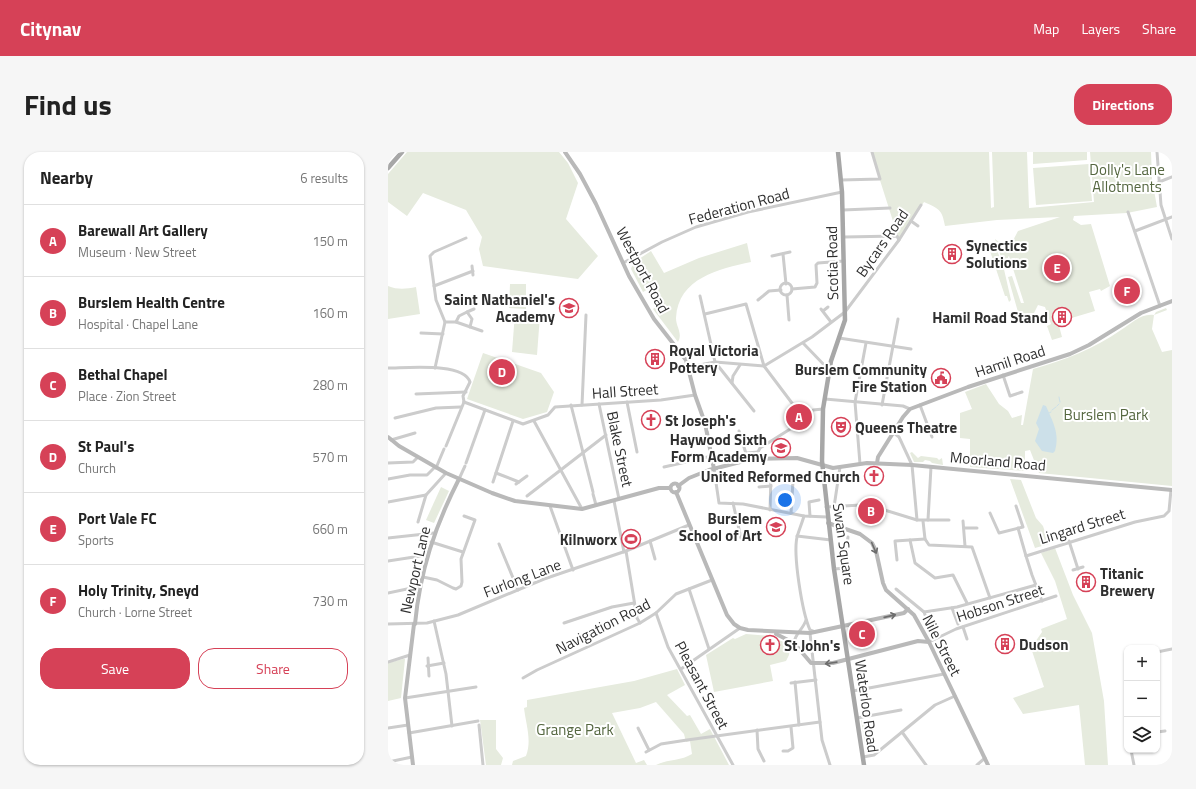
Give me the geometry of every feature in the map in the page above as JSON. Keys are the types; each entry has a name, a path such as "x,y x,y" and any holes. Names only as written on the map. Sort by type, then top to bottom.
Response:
{"main road":[{"path":"388,168 402,152"},
{"name":"Westport Road","path":"565,152 580,174 596,204 623,263 654,319 682,353 689,367 695,395 705,423 714,469"},
{"name":"Scotia Road","path":"824,409 829,370 845,320 843,210 838,152"},
{"name":"Hamil Road","path":"910,409 968,387 1070,354 1089,346 1141,313 1172,301"},
{"name":"Swan Square","path":"824,409 822,465 827,517 843,627"},
{"path":"877,463 878,457 910,409"},
{"path":"390,439 446,473 510,499 550,506 582,509 659,488 670,488 674,484 678,486 679,490 676,492"},
{"name":"Moorland Road","path":"678,486 690,478 714,469 748,460 794,458 828,467 877,463 912,465 1171,490"},
{"name":"Newport Lane","path":"413,765 405,698 414,624 427,555 431,542 459,479"},
{"path":"670,488 672,492 676,492 727,615 734,624 740,628 779,635 794,643 809,662 814,664 833,663 848,660 918,641 929,642"},
{"name":"Nile Street","path":"828,523 868,538 874,546 882,583 888,593 908,609 929,642 988,765"},
{"path":"766,632 810,633 843,627 904,612 908,609"},
{"name":"Waterloo Road","path":"843,627 864,765"},
{"path":"918,641 924,634"}],"street":[{"path":"841,180 880,179 872,152"},
{"path":"1157,152 1159,182 1165,220 1172,239"},
{"path":"1159,182 1172,176"},
{"name":"Federation Road","path":"623,263 662,242 696,227 748,212 842,192"},
{"name":"Bycars Road","path":"764,366 803,343 845,312 899,240 921,205"},
{"path":"843,210 890,208"},
{"path":"1128,212 1160,306"},
{"path":"1135,231 1172,217"},
{"path":"910,222 918,226"},
{"path":"844,237 897,236 899,240"},
{"path":"435,368 446,322 436,300 430,256 434,252 465,239 465,244"},
{"path":"772,256 790,252"},
{"path":"783,254 786,284"},
{"path":"792,289 815,287 817,283 816,265 818,263 844,261"},
{"path":"434,286 473,273 472,266"},
{"path":"786,284 790,285 792,289"},
{"path":"781,290 781,287 786,284"},
{"path":"787,295 791,293 792,289"},
{"path":"781,290 783,294 787,295"},
{"path":"758,300 769,292 781,290"},
{"path":"787,295 789,320"},
{"path":"700,296 715,362 752,406 754,411"},
{"path":"705,314 746,304 764,366 804,419"},
{"path":"828,307 822,310 832,322"},
{"path":"456,322 459,316 474,309"},
{"path":"467,312 472,319 470,328"},
{"path":"582,405 586,315"},
{"path":"882,405 898,319"},
{"path":"446,322 456,322 482,331"},
{"path":"423,332 443,334"},
{"path":"839,338 910,349"},
{"path":"803,343 829,370"},
{"path":"860,464 855,402 866,343"},
{"path":"689,367 715,362 764,366"},
{"path":"732,382 733,376 740,365"},
{"path":"388,368 435,368 459,371 469,378 470,385 436,467 427,475 410,475 388,479"},
{"path":"1003,375 1010,396 1022,392"},
{"path":"416,394 466,392"},
{"name":"Hall Street","path":"534,421 548,415 555,407 681,398 695,395"},
{"path":"825,399 903,406 910,409"},
{"path":"464,402 523,424 534,421 582,509"},
{"path":"627,402 637,452"},
{"name":"Blake Street","path":"599,404 619,500"},
{"path":"571,405 596,505"},
{"path":"920,405 932,436"},
{"path":"394,418 436,408 460,407"},
{"path":"759,459 758,452 760,448 783,435 804,419 812,410 824,409"},
{"path":"403,410 404,416"},
{"path":"459,479 466,464 485,410"},
{"path":"493,482 513,421"},
{"path":"857,430 894,433 898,436 912,465 917,520"},
{"path":"739,431 748,460"},
{"path":"390,439 415,433"},
{"path":"527,496 606,435"},
{"path":"449,438 453,440"},
{"path":"747,453 758,452"},
{"path":"664,467 712,456"},
{"path":"388,463 412,462 418,457"},
{"name":"Swan Square","path":"834,507 840,467"},
{"path":"928,520 931,467"},
{"path":"714,469 718,502 724,504 733,503 804,516 827,517"},
{"path":"418,522 426,495 446,473"},
{"path":"496,473 518,483 527,476"},
{"path":"770,510 771,476"},
{"path":"791,513 793,481"},
{"path":"759,488 771,486"},
{"name":"Lingard Street","path":"1042,601 1026,556 1069,541 1135,522 1164,516 1169,511 1171,490"},
{"path":"388,502 426,495"},
{"path":"810,516 809,502 819,500"},
{"path":"614,501 637,618 640,623"},
{"path":"733,503 742,536"},
{"path":"826,507 861,505 875,507 917,520 950,520"},
{"path":"550,506 573,570"},
{"path":"990,513 999,533 1023,527 1016,506"},
{"path":"423,577 436,580 448,587 456,588 462,582 460,564 475,520 464,516"},
{"path":"804,516 797,536 796,551 806,618 810,630 815,632"},
{"path":"923,521 924,539 929,545 972,547 990,598"},
{"path":"963,521 965,546"},
{"name":"Furlong Lane","path":"388,624 398,622 414,624 427,623 458,616 518,590 625,552 689,525"},
{"path":"964,528 977,528"},
{"path":"1018,528 1026,556"},
{"path":"388,538 434,533"},
{"path":"797,536 830,540"},
{"path":"834,569 847,568 846,551 848,537"},
{"path":"897,560 895,541 924,539"},
{"path":"910,540 915,564 935,578 953,575 967,603"},
{"path":"650,541 654,560"},
{"path":"1069,541 1078,569"},
{"path":"431,542 463,552"},
{"path":"498,546 518,590"},
{"path":"388,561 427,555"},
{"path":"1072,570 1084,567"},
{"name":"Navigation Road","path":"523,678 537,670 640,623 656,613 676,594 712,580"},
{"path":"924,612 952,608 1036,585"},
{"path":"388,592 421,586"},
{"path":"689,589 709,649"},
{"path":"896,589 924,612 932,634"},
{"name":"Hobson Street","path":"929,642 963,627 1056,596"},
{"path":"564,623 612,607 634,603"},
{"path":"952,608 958,624"},
{"name":"Pleasant Street","path":"656,613 668,647 733,765"},
{"path":"794,643 794,638 804,626 806,618"},
{"path":"434,621 444,663 452,726"},
{"path":"963,627 967,639"},
{"path":"681,669 740,628"},
{"path":"810,633 820,722 824,748 830,765"},
{"path":"1160,651 1172,649"},
{"path":"388,662 410,655"},
{"path":"428,658 427,666 429,676"},
{"path":"427,666 444,663"},
{"path":"853,691 944,674"},
{"path":"791,683 816,680"},
{"path":"795,682 799,725"},
{"path":"405,698 476,687"},
{"path":"862,757 874,755 935,705 955,696"},
{"path":"857,718 901,710"},
{"path":"638,728 648,751 661,744 820,722"},
{"path":"409,733 478,723 483,765"},
{"path":"388,728 408,725"},
{"path":"783,751 788,751 793,748 790,727"},
{"path":"756,730 758,749 764,761"},
{"path":"1160,731 1165,730"},
{"path":"902,732 926,765"},
{"path":"1132,753 1134,765"},
{"path":"388,762 412,757"},
{"path":"976,765 985,758"}],"green space":[{"path":"407,152 559,152 568,163 578,183 566,219 598,256 578,279 483,266 479,249 482,237 466,210 423,193 407,216 388,202 388,174"},
{"name":"Dolly's Lane Allotments","path":"871,152 989,152 991,208 994,207 992,152 1027,152 1029,208 1094,202 1090,152 1151,152 1152,179 1157,207 1127,213 1074,216 1073,220 1081,225 1091,224 1110,286 1101,291 1100,289 1089,292 1095,311 1058,322 1062,337 1052,340 1047,326 1051,324 1045,307 1038,305 1034,313 1029,313 1024,316 1018,312 1008,277 1012,276 1021,303 1024,303 1009,256 1010,266 1005,269 995,239 1009,248 1018,231 1060,217 997,220 945,226 943,216 939,210 924,202 899,240"},
{"path":"1033,152 1087,152 1087,160 1033,164"},
{"path":"1089,164 1092,201 1036,205 1033,168"},
{"path":"747,243 751,262 714,272 692,285 684,293 678,304 676,318 680,333 678,342 653,309 662,303 652,287 643,292 631,269 633,263 651,251 664,273 699,258"},
{"path":"994,243 1003,265 1011,300 1009,302 1007,296 1005,296 988,245"},
{"path":"510,284 526,284 526,309 509,308"},
{"path":"388,286 402,289 416,287 420,314 388,319"},
{"path":"1166,308 1167,310 1154,315 1156,312"},
{"path":"515,313 540,315 537,355 512,352"},
{"name":"Burslem Park","path":"1154,315 1152,329 1162,352 1172,350 1172,486 1039,473 1030,450 1025,451 1025,471 970,467 970,439 960,438 960,413 972,409 965,392 986,384 999,404 1008,411 1012,418 1022,415 1021,425 1023,425 1033,369 1079,353 1111,337 1140,317"},
{"path":"483,353 541,373 554,392 547,412 523,419 467,399"},
{"path":"912,452 918,458 921,456 937,458 939,460 942,458 943,465 925,460 923,462 914,462 910,453"},
{"path":"1010,479 1021,480 1036,518 1043,526 1049,544 1035,548"},
{"path":"441,487 449,491 434,523 426,520"},
{"path":"1055,548 1073,595 1092,633 1104,701 1108,765 1085,765 1079,705 1023,714 1013,698 1044,687 1031,648 1042,632 1041,629 1067,619 1055,581 1041,553"},
{"path":"746,634 770,636 790,645 789,655 786,661 770,665 773,681 714,692 706,655 733,638 735,639"},
{"path":"405,659 401,698 388,701 388,663"},
{"name":"Grange Park","path":"677,669 685,685 667,695 687,716 690,715 701,734 710,729 729,765 656,765 692,754 690,741 686,742 684,734 656,702 640,708 612,713 636,763 644,760 647,765 512,765 513,761 526,756 528,750 529,738 524,708 527,707 527,700 634,681"},
{"name":"Grange Park","path":"480,720 496,720 496,749 503,758 501,765 486,765"},
{"path":"861,720 870,726 871,736 865,744"}],"water":[{"path":"1043,405 1046,406 1056,434 1057,439 1055,451 1053,453 1042,451 1035,441 1039,429 1036,423"}],"waterway":[{"path":"1059,397 1060,402"},
{"path":"1052,410 1056,407"}],"place":[{"name":"Synectics Solutions","path":"952,254"},
{"name":"Port Vale FC","path":"1057,268"},
{"name":"Holy Trinity, Sneyd","path":"1127,291"},
{"name":"Saint Nathaniel's Academy","path":"569,308"},
{"name":"Hamil Road Stand","path":"1062,317"},
{"name":"Royal Victoria Pottery","path":"655,359"},
{"name":"St Paul's","path":"502,372"},
{"name":"Burslem Community Fire Station","path":"941,378"},
{"name":"Barewall Art Gallery","path":"799,417"},
{"name":"St Joseph's","path":"651,420"},
{"name":"Queens Theatre","path":"841,427"},
{"name":"Haywood Sixth Form Academy","path":"781,448"},
{"name":"United Reformed Church","path":"874,476"},
{"name":"Burslem Health Centre","path":"871,511"},
{"name":"Burslem School of Art","path":"776,527"},
{"name":"Kilnworx","path":"631,539"},
{"name":"Titanic Brewery","path":"1086,582"},
{"name":"Bethal Chapel","path":"862,634"},
{"name":"Dudson","path":"1005,644"},
{"name":"St John's","path":"770,645"}]}
